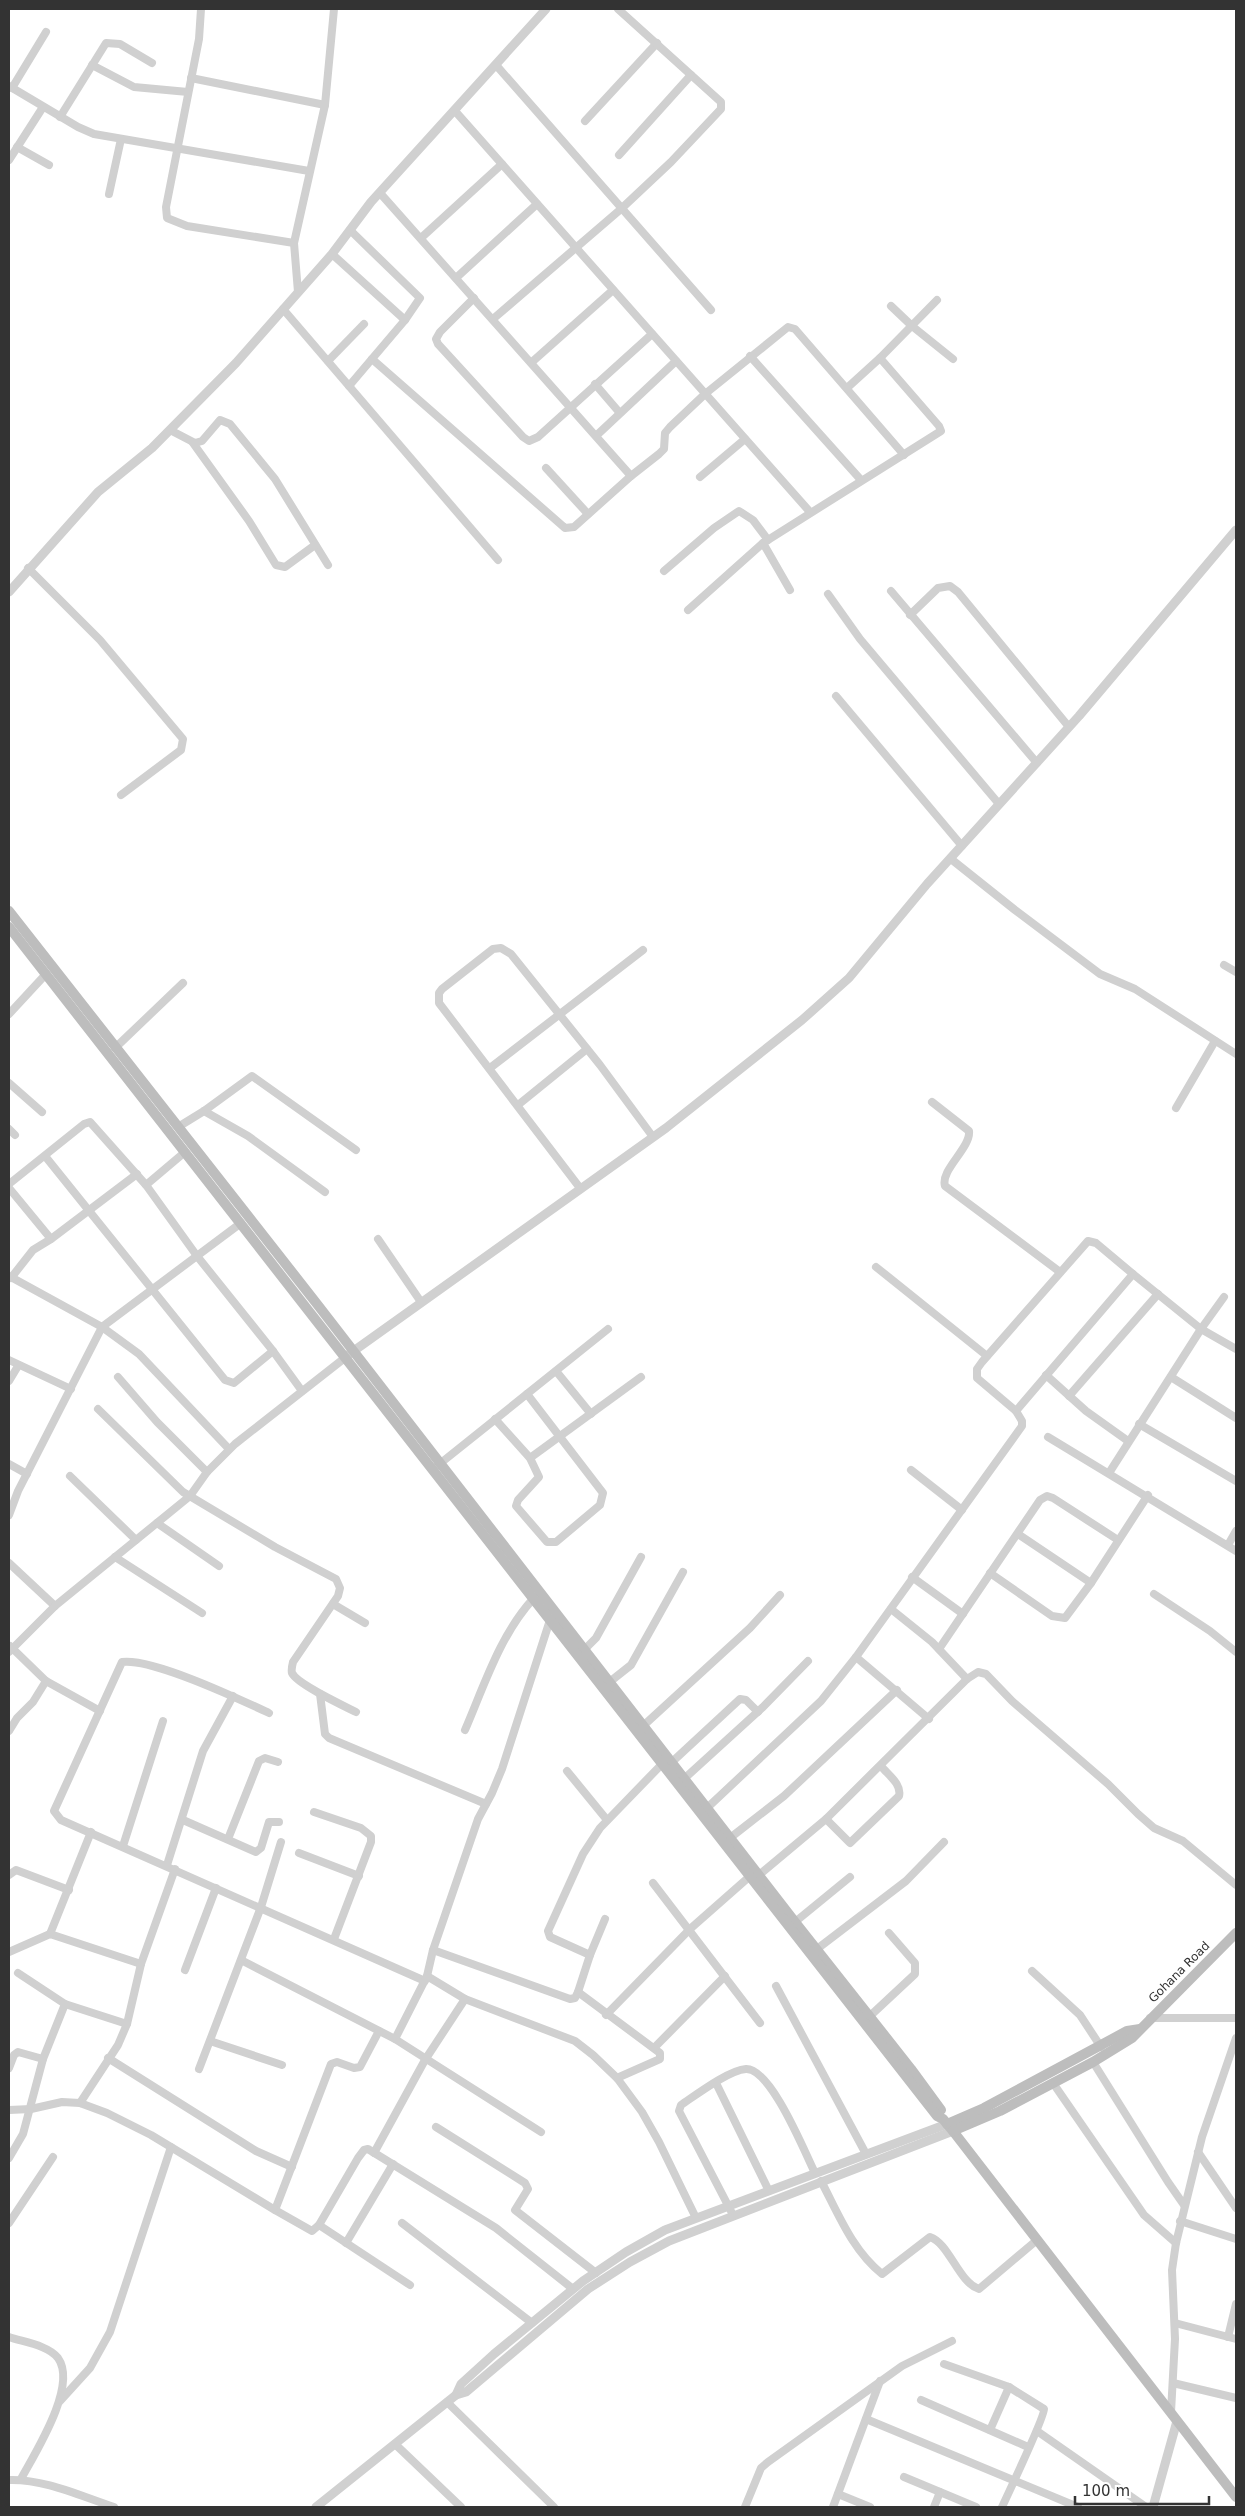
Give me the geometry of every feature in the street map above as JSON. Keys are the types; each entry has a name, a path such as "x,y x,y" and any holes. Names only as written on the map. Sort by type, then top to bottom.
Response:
{"main road":[{"path":"9,911 178,1127 350,1354 667,1763 937,2116 948,2125"},
{"path":"9,927 241,1223 350,1354"},
{"path":"437,1466 533,1599 550,1620 562,1628 585,1650 606,1685 643,1726 667,1763 685,1778 730,1838 754,1876 795,1922 917,2076 948,2125 1236,2497"},
{"name":"Gohana Road","path":"948,2125 1000,2111 1093,2062 1132,2038 1236,1933"},
{"path":"948,2125 984,2108 1127,2032 1140,2028"}],"street":[{"path":"201,9 199,39 166,214 170,220 187,226 294,243"},
{"path":"298,292 294,243 325,105 334,9"},
{"path":"9,590 98,492 152,448 236,363 332,254 380,193 545,9"},
{"path":"493,319 621,209 721,109 721,102 618,9"},
{"path":"46,32 10,87 60,117 94,134 309,171"},
{"path":"60,117 104,46 110,42 120,44 152,63"},
{"path":"585,122 657,43"},
{"path":"92,65 134,87 188,92"},
{"path":"496,65 711,310"},
{"path":"619,155 691,75"},
{"path":"191,78 325,105"},
{"path":"10,157 43,107"},
{"path":"455,111 810,512"},
{"path":"109,194 121,139"},
{"path":"17,147 49,166"},
{"path":"420,238 502,164"},
{"path":"380,193 532,362 631,476"},
{"path":"456,278 537,204"},
{"path":"349,386 418,304 420,296 350,230"},
{"path":"332,254 405,320"},
{"path":"532,362 613,290"},
{"path":"474,298 438,334 436,339 439,346 529,441 538,437 570,405 652,334"},
{"path":"847,388 880,358 937,300"},
{"path":"891,306 912,326 953,359"},
{"path":"283,309 498,560"},
{"path":"328,361 364,324"},
{"path":"372,359 565,528 574,527 631,476 659,454 664,449 665,433 705,394 784,328 792,327 904,455"},
{"path":"750,356 861,480"},
{"path":"688,610 766,542 861,480 937,436 941,428 880,358"},
{"path":"597,436 619,412 676,361"},
{"path":"595,384 619,412"},
{"path":"193,443 202,441 220,420 230,424 275,479 328,565"},
{"path":"170,430 193,443 249,521 276,565 285,567 316,545"},
{"path":"700,477 745,439"},
{"path":"546,468 588,514"},
{"path":"664,571 714,528 739,511 753,520 790,590"},
{"path":"100,1711 46,1681 10,1648 55,1606 190,1496 207,1472 229,1449 350,1354 653,1137 802,1020 849,978 950,859 1069,727 1236,530"},
{"path":"28,568 100,640 183,739 181,750 121,795"},
{"path":"910,615 938,588 950,586 958,592 1069,727"},
{"path":"891,591 1037,763"},
{"path":"828,594 860,639 999,804"},
{"path":"836,696 962,846"},
{"path":"950,859 1094,970 1135,989 1236,1054"},
{"path":"580,1188 439,1003 438,998 442,989 493,949 501,948 511,954 587,1049 653,1137"},
{"path":"490,1068 560,1016 643,950"},
{"path":"1224,965 1236,972"},
{"path":"9,1014 46,974"},
{"path":"115,1048 183,983"},
{"path":"1176,1108 1215,1041"},
{"path":"518,1105 587,1049"},
{"path":"178,1127 204,1111 249,1076 256,1076 356,1150"},
{"path":"9,1083 42,1112"},
{"path":"932,1102 969,1131 968,1139 946,1177 946,1186 1060,1272"},
{"path":"204,1111 248,1136 325,1192"},
{"path":"9,1184 89,1121 146,1185 302,1391"},
{"path":"9,1129 15,1135"},
{"path":"146,1185 185,1152"},
{"path":"45,1156 228,1383 234,1383 273,1351"},
{"path":"136,1174 51,1239 33,1250 10,1277 102,1327 138,1354 229,1449"},
{"path":"9,1188 51,1239"},
{"path":"9,1514 27,1474 102,1327 241,1223"},
{"path":"378,1239 421,1302"},
{"path":"707,1808 821,1701 856,1657 1022,1426 1022,1421 1016,1411 977,1378 977,1369 1084,1244 1091,1241 1200,1329 1236,1349"},
{"path":"876,1267 987,1356"},
{"path":"1016,1411 1133,1274"},
{"path":"1069,1396 1158,1294"},
{"path":"1109,1473 1200,1329 1224,1297"},
{"path":"437,1466 608,1330"},
{"path":"9,1360 18,1366 71,1389"},
{"path":"9,1381 18,1366"},
{"path":"556,1370 592,1414"},
{"path":"1046,1375 1086,1411 1128,1441"},
{"path":"118,1377 157,1422 207,1472"},
{"path":"530,1458 641,1377"},
{"path":"1171,1377 1236,1418"},
{"path":"495,1419 530,1458 539,1477 535,1484 518,1500 516,1506 547,1542 552,1543 600,1505 603,1498 527,1394"},
{"path":"98,1409 182,1492 275,1547 336,1578 340,1588 333,1604 293,1662 292,1669 295,1678 320,1694 356,1712"},
{"path":"1139,1424 1236,1481"},
{"path":"1048,1436 1228,1544 1236,1551"},
{"path":"9,1464 27,1474"},
{"path":"911,1470 962,1510"},
{"path":"70,1476 136,1540"},
{"path":"939,1649 1040,1500 1047,1496 1118,1540"},
{"path":"990,1573 1057,1618 1068,1616 1148,1496"},
{"path":"157,1523 220,1566"},
{"path":"1228,1544 1236,1530"},
{"path":"1018,1534 1091,1583"},
{"path":"115,1557 202,1613"},
{"path":"585,1650 596,1638 641,1557"},
{"path":"9,1563 55,1606"},
{"path":"606,1685 631,1665 683,1572"},
{"path":"912,1577 963,1614"},
{"path":"643,1726 750,1628 780,1594"},
{"path":"1154,1594 1210,1631 1236,1652"},
{"path":"465,1730 514,1622 533,1599"},
{"path":"333,1604 365,1623"},
{"path":"891,1609 939,1649 967,1679"},
{"path":"395,2039 426,1979 433,1950 478,1820 502,1769 550,1620"},
{"path":"856,1657 929,1719"},
{"path":"269,1713 192,1680 128,1661 120,1665 54,1811 61,1820 426,1979 465,1999 575,2041 617,2078 660,2142 696,2218"},
{"path":"685,1778 758,1712 808,1661"},
{"path":"606,2014 690,1929 826,1820 976,1672 986,1674 1012,1701 1108,1784 1154,1828 1183,1841 1236,1885"},
{"path":"9,1731 17,1718 33,1702 46,1681"},
{"path":"730,1838 784,1796 897,1690"},
{"path":"320,1694 325,1734 329,1738 486,1804"},
{"path":"167,1865 183,1820 203,1751 233,1696"},
{"path":"590,1955 547,1934 583,1854 607,1820 667,1763 740,1699 746,1700 758,1712"},
{"path":"123,1846 163,1721"},
{"path":"228,1839 259,1761 265,1758 278,1762"},
{"path":"826,1820 850,1843 866,1830 899,1796 899,1786 881,1766"},
{"path":"567,1771 607,1820"},
{"path":"314,1812 361,1828 371,1836 371,1842 359,1876 334,1940"},
{"path":"183,1820 253,1850 260,1851 269,1822 279,1822"},
{"path":"50,1934 91,1832"},
{"path":"199,2069 261,1907 281,1842"},
{"path":"817,1949 906,1880 944,1842"},
{"path":"299,1853 359,1876"},
{"path":"80,2103 118,2045 127,2024 141,1964 175,1869"},
{"path":"9,1875 16,1870 69,1890"},
{"path":"795,1922 850,1877"},
{"path":"652,1883 690,1929 760,2023"},
{"path":"185,1970 216,1888"},
{"path":"433,1950 570,1999 575,1998 578,1992 590,1955 605,1919"},
{"path":"870,2016 915,1974 916,1963 889,1933"},
{"path":"9,1952 50,1934 141,1964"},
{"path":"241,1960 395,2039 541,2132"},
{"path":"1032,1971 1080,2014 1101,2047"},
{"path":"18,1973 65,2004 127,2024"},
{"path":"654,2048 726,1976"},
{"path":"776,1986 866,2154"},
{"path":"578,1992 660,2053 660,2059 617,2078"},
{"path":"374,2153 426,2060 465,1999"},
{"path":"9,2158 23,2134 43,2059 65,2004"},
{"path":"1150,2018 1236,2018"},
{"path":"275,2210 331,2064 337,2062 354,2068 360,2067 379,2030"},
{"path":"1153,2507 1174,2417 1175,2324 1172,2270 1180,2221 1198,2152 1236,2038"},
{"path":"210,2041 282,2065"},
{"path":"9,2068 14,2055 18,2052 43,2059"},
{"path":"108,2058 260,2154 292,2167"},
{"path":"1093,2062 1184,2205"},
{"path":"733,2216 679,2111 681,2105 716,2083 744,2069 758,2074 768,2085 786,2114 815,2173"},
{"path":"716,2083 768,2191"},
{"path":"1053,2083 1144,2215 1176,2244"},
{"path":"9,2110 31,2109 62,2102 80,2103 107,2113 171,2147 312,2231 315,2231 319,2225 362,2152 368,2149 496,2228 573,2289"},
{"path":"456,2395 461,2384 573,2289 596,2272 665,2230 948,2125"},
{"path":"316,2507 456,2395 466,2392 582,2294 630,2262 669,2240 822,2181 948,2125"},
{"path":"436,2127 525,2183 528,2188 515,2210 596,2272"},
{"path":"21,2479 60,2401 90,2368 110,2332 171,2147"},
{"path":"1198,2152 1236,2208"},
{"path":"9,2223 52,2157"},
{"path":"346,2243 393,2164"},
{"path":"822,2181 855,2243 882,2274 930,2237 939,2244 971,2284 979,2289 1036,2240"},
{"path":"1180,2221 1236,2239"},
{"path":"402,2223 532,2323"},
{"path":"319,2225 410,2285"},
{"path":"1228,2337 1236,2304"},
{"path":"1175,2324 1236,2339"},
{"path":"9,2337 41,2347 58,2357 62,2367 63,2383 60,2401"},
{"path":"745,2507 758,2476 768,2462 902,2366 952,2341"},
{"path":"944,2364 1009,2387 1044,2409 1043,2419 999,2507"},
{"path":"833,2507 880,2381"},
{"path":"1173,2383 1236,2398"},
{"path":"990,2430 1009,2387"},
{"path":"921,2400 1028,2447"},
{"path":"447,2402 554,2507"},
{"path":"866,2419 1078,2507"},
{"path":"1037,2431 1146,2507"},
{"path":"395,2444 459,2507"},
{"path":"904,2477 976,2507"},
{"path":"9,2480 21,2479 51,2486 114,2507"},
{"path":"934,2507 940,2492"},
{"path":"838,2494 870,2507"}]}
